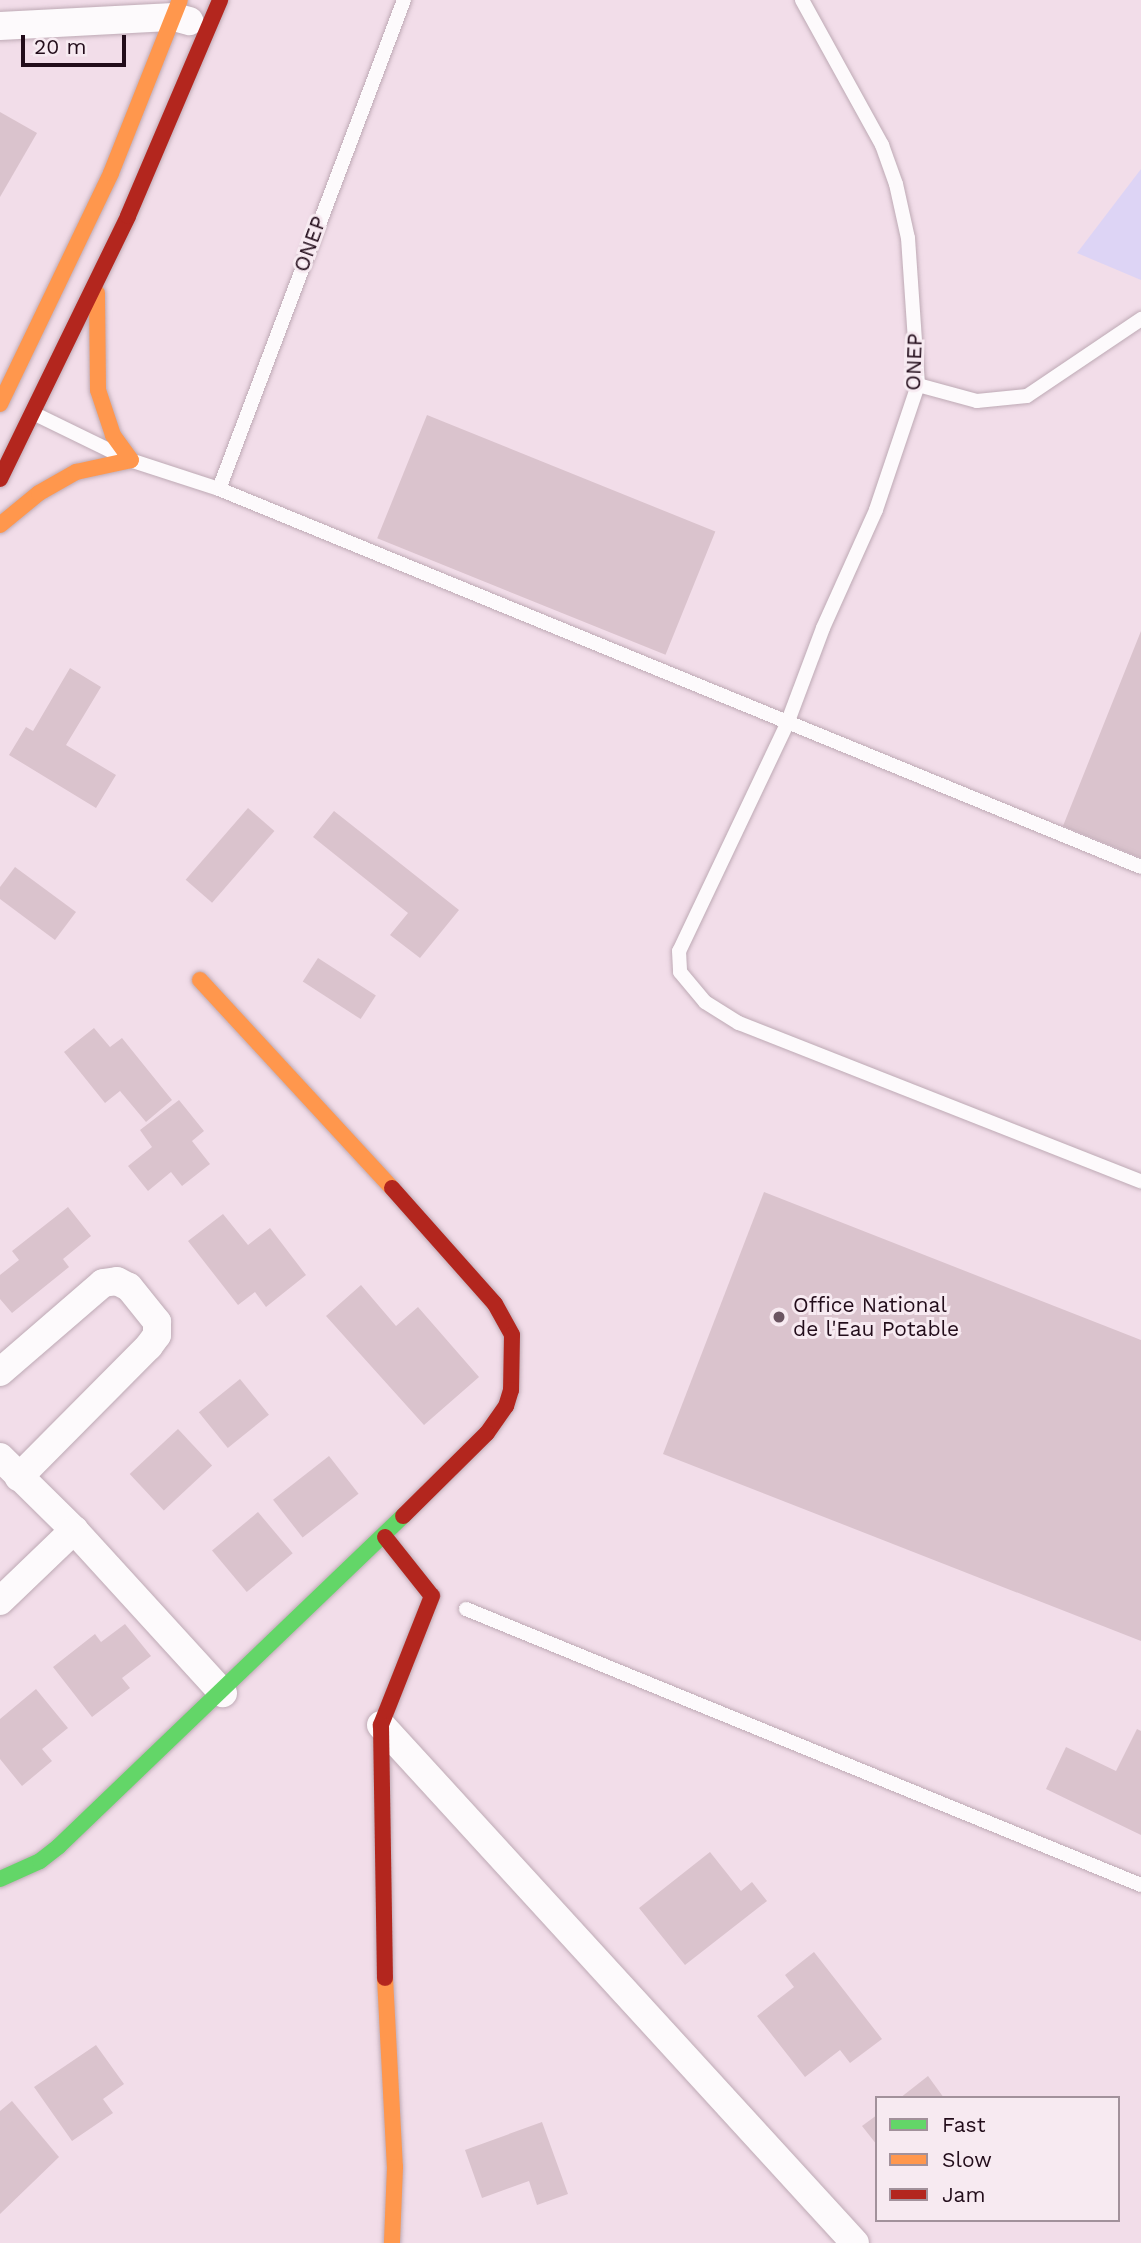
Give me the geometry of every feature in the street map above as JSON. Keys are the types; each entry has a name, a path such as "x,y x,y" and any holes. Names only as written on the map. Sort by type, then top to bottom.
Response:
{"street":[{"path":"0,479 30,412 96,281 220,0"},
{"path":"0,26 177,8 209,26"},
{"path":"30,412 1,402 111,173 177,8"},
{"path":"0,525 39,493 76,472 131,460 113,435 98,390 96,281"},
{"path":"0,1879 34,1865 59,1846 385,1537 500,1417 515,1369 512,1335 495,1304 200,980"},
{"path":"0,1372 103,1283 117,1281 129,1287 157,1322 157,1335 149,1346 10,1467 74,1530 223,1693"},
{"path":"0,1601 74,1530"},
{"path":"385,1537 409,1562 432,1596 381,1725 383,1934 395,2167 392,2243"},
{"path":"381,1725 855,2243"}],"lane":[{"name":"ONEP","path":"219,489 404,0"},
{"name":"ONEP","path":"802,0 882,145 896,184 908,238 918,385 876,510 823,628 787,724 679,951 680,972 693,991 739,1023 1141,1181"},
{"path":"918,385 977,401 1027,396 1141,319"},
{"path":"30,412 131,460 219,489 1141,867"},
{"path":"466,1609 1141,1885"}],"shaded area":[{"path":"1141,169 1141,280 1077,253"}],"building":[{"path":"0,112 37,133 0,197"},
{"path":"427,415 715,532 666,655 377,538"},
{"path":"1141,631 1141,858 1063,826"},
{"path":"70,668 101,687 66,745 116,775 96,808 9,755 26,727 33,731"},
{"path":"248,808 274,831 212,903 186,880"},
{"path":"334,811 459,910 420,958 390,935 408,913 313,837"},
{"path":"15,867 76,912 55,940 0,899 0,887"},
{"path":"318,958 376,996 361,1019 303,981"},
{"path":"94,1028 110,1047 122,1038 172,1100 146,1122 120,1091 105,1103 64,1052"},
{"path":"179,1100 204,1131 192,1141 210,1164 182,1186 171,1172 148,1191 128,1166 152,1147 140,1130"},
{"path":"764,1192 1141,1340 1141,1641 663,1454"},
{"path":"68,1207 91,1236 63,1259 69,1267 12,1313 0,1299 0,1275 19,1260 12,1251"},
{"path":"223,1214 248,1245 270,1228 306,1275 266,1307 255,1292 238,1305 188,1241"},
{"path":"361,1285 396,1326 418,1307 479,1377 424,1425 326,1316"},
{"path":"240,1379 269,1415 228,1448 199,1412"},
{"path":"178,1429 212,1466 164,1511 130,1474"},
{"path":"329,1456 359,1494 303,1538 273,1500"},
{"path":"258,1512 293,1553 247,1592 212,1551"},
{"path":"125,1624 151,1656 122,1678 130,1688 92,1717 53,1667 95,1634 101,1642"},
{"path":"36,1689 68,1728 42,1749 52,1761 22,1786 0,1759 0,1719"},
{"path":"1137,1729 1141,1731 1141,1835 1046,1789 1066,1747 1116,1771"},
{"path":"710,1852 741,1891 752,1882 767,1901 685,1965 639,1908"},
{"path":"814,1952 882,2039 850,2063 840,2050 805,2077 757,2016 794,1987 785,1975"},
{"path":"96,2045 124,2084 103,2099 113,2113 72,2141 34,2087"},
{"path":"928,2076 943,2096 903,2096"},
{"path":"12,2101 59,2157 0,2214 0,2111"},
{"path":"875,2116 875,2142 862,2126"},
{"path":"542,2122 568,2194 537,2205 529,2181 482,2198 465,2150"}],"traffic: fast":[{"path":"0,1879 40,1861 59,1846 403,1516"}],"traffic: slow":[{"path":"0,404 111,173 180,0"},
{"path":"0,525 39,493 76,472 131,460 113,435 98,390 97,293"},
{"path":"200,980 392,1188"},
{"path":"385,1978 395,2167 392,2243"}],"traffic: jam":[{"path":"0,479 128,216 220,0"},
{"path":"392,1188 495,1304 512,1335 511,1390 506,1406 487,1433 403,1516"},
{"path":"385,1537 432,1596 381,1725 385,1978"}],"place":[{"name":"Office National de l'Eau Potable","path":"779,1317"}]}
